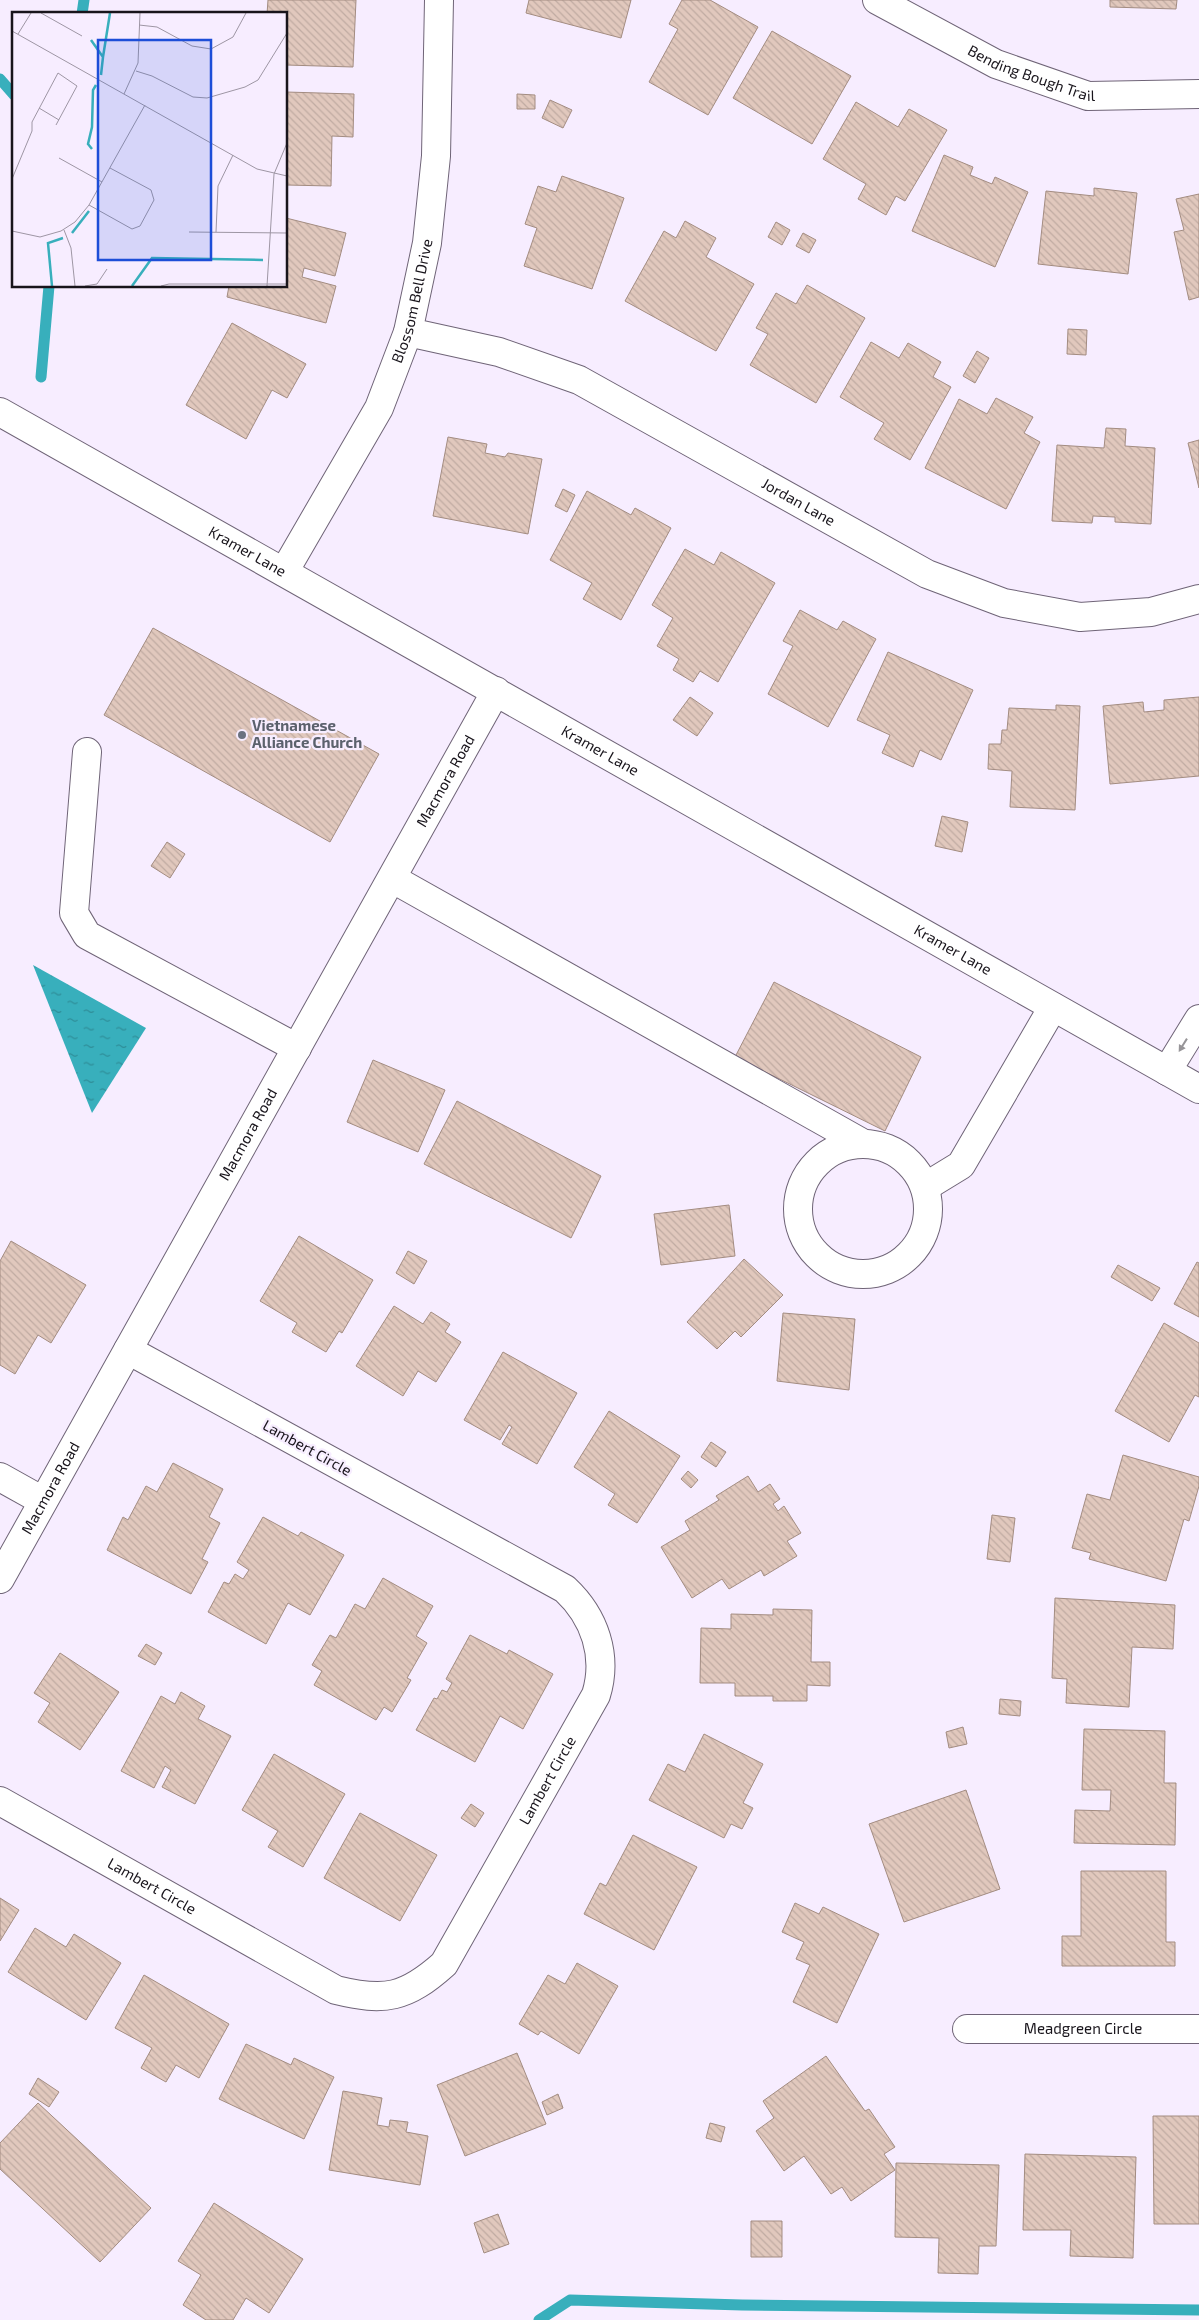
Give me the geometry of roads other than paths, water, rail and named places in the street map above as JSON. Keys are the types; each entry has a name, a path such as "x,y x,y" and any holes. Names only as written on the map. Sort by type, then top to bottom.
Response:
{"street":[{"name":"Blossom Bell Drive","path":"284,572 379,408 408,332 427,243 436,156 438,0"},
{"name":"Bending Bough Trail","path":"878,0 996,64 1088,96 1199,94"},
{"name":"Jordan Lane","path":"408,332 499,352 578,380 927,574 1004,603 1080,617 1151,612 1199,599"},
{"name":"Kramer Lane","path":"0,412 1199,1089"},
{"name":"Macmora Road","path":"0,1579 393,879 496,691"},
{"path":"87,752 74,913 87,935 297,1048"},
{"path":"393,879 864,1144"},
{"path":"926,1187 961,1165 1053,1007"},
{"path":"1167,1071 1199,1019"},
{"path":"864,1144 879,1146 901,1156 918,1173 926,1187 929,1209 925,1230 914,1250 898,1264 878,1272 856,1274 834,1267 817,1255 804,1237 798,1216 799,1194 808,1174 822,1158 842,1147 864,1144"},
{"name":"Lambert Circle","path":"0,1801 336,1990 367,1997 397,1994 424,1982 444,1964 596,1695 601,1678 601,1664 595,1631 584,1609 565,1590 128,1350"},
{"path":"0,1477 43,1501"},
{"name":"Meadgreen Circle","path":"967,2030 1199,2030"}],"water":[{"path":"33,965 146,1028 92,1113"}],"waterway":[{"path":"82,12 84,0"},
{"path":"0,79 12,93"},
{"path":"41,377 49,288"},
{"path":"539,2320 570,2300 742,2305 1199,2310"}],"place":[{"name":"Vietnamese Alliance Church","path":"242,735"}]}
